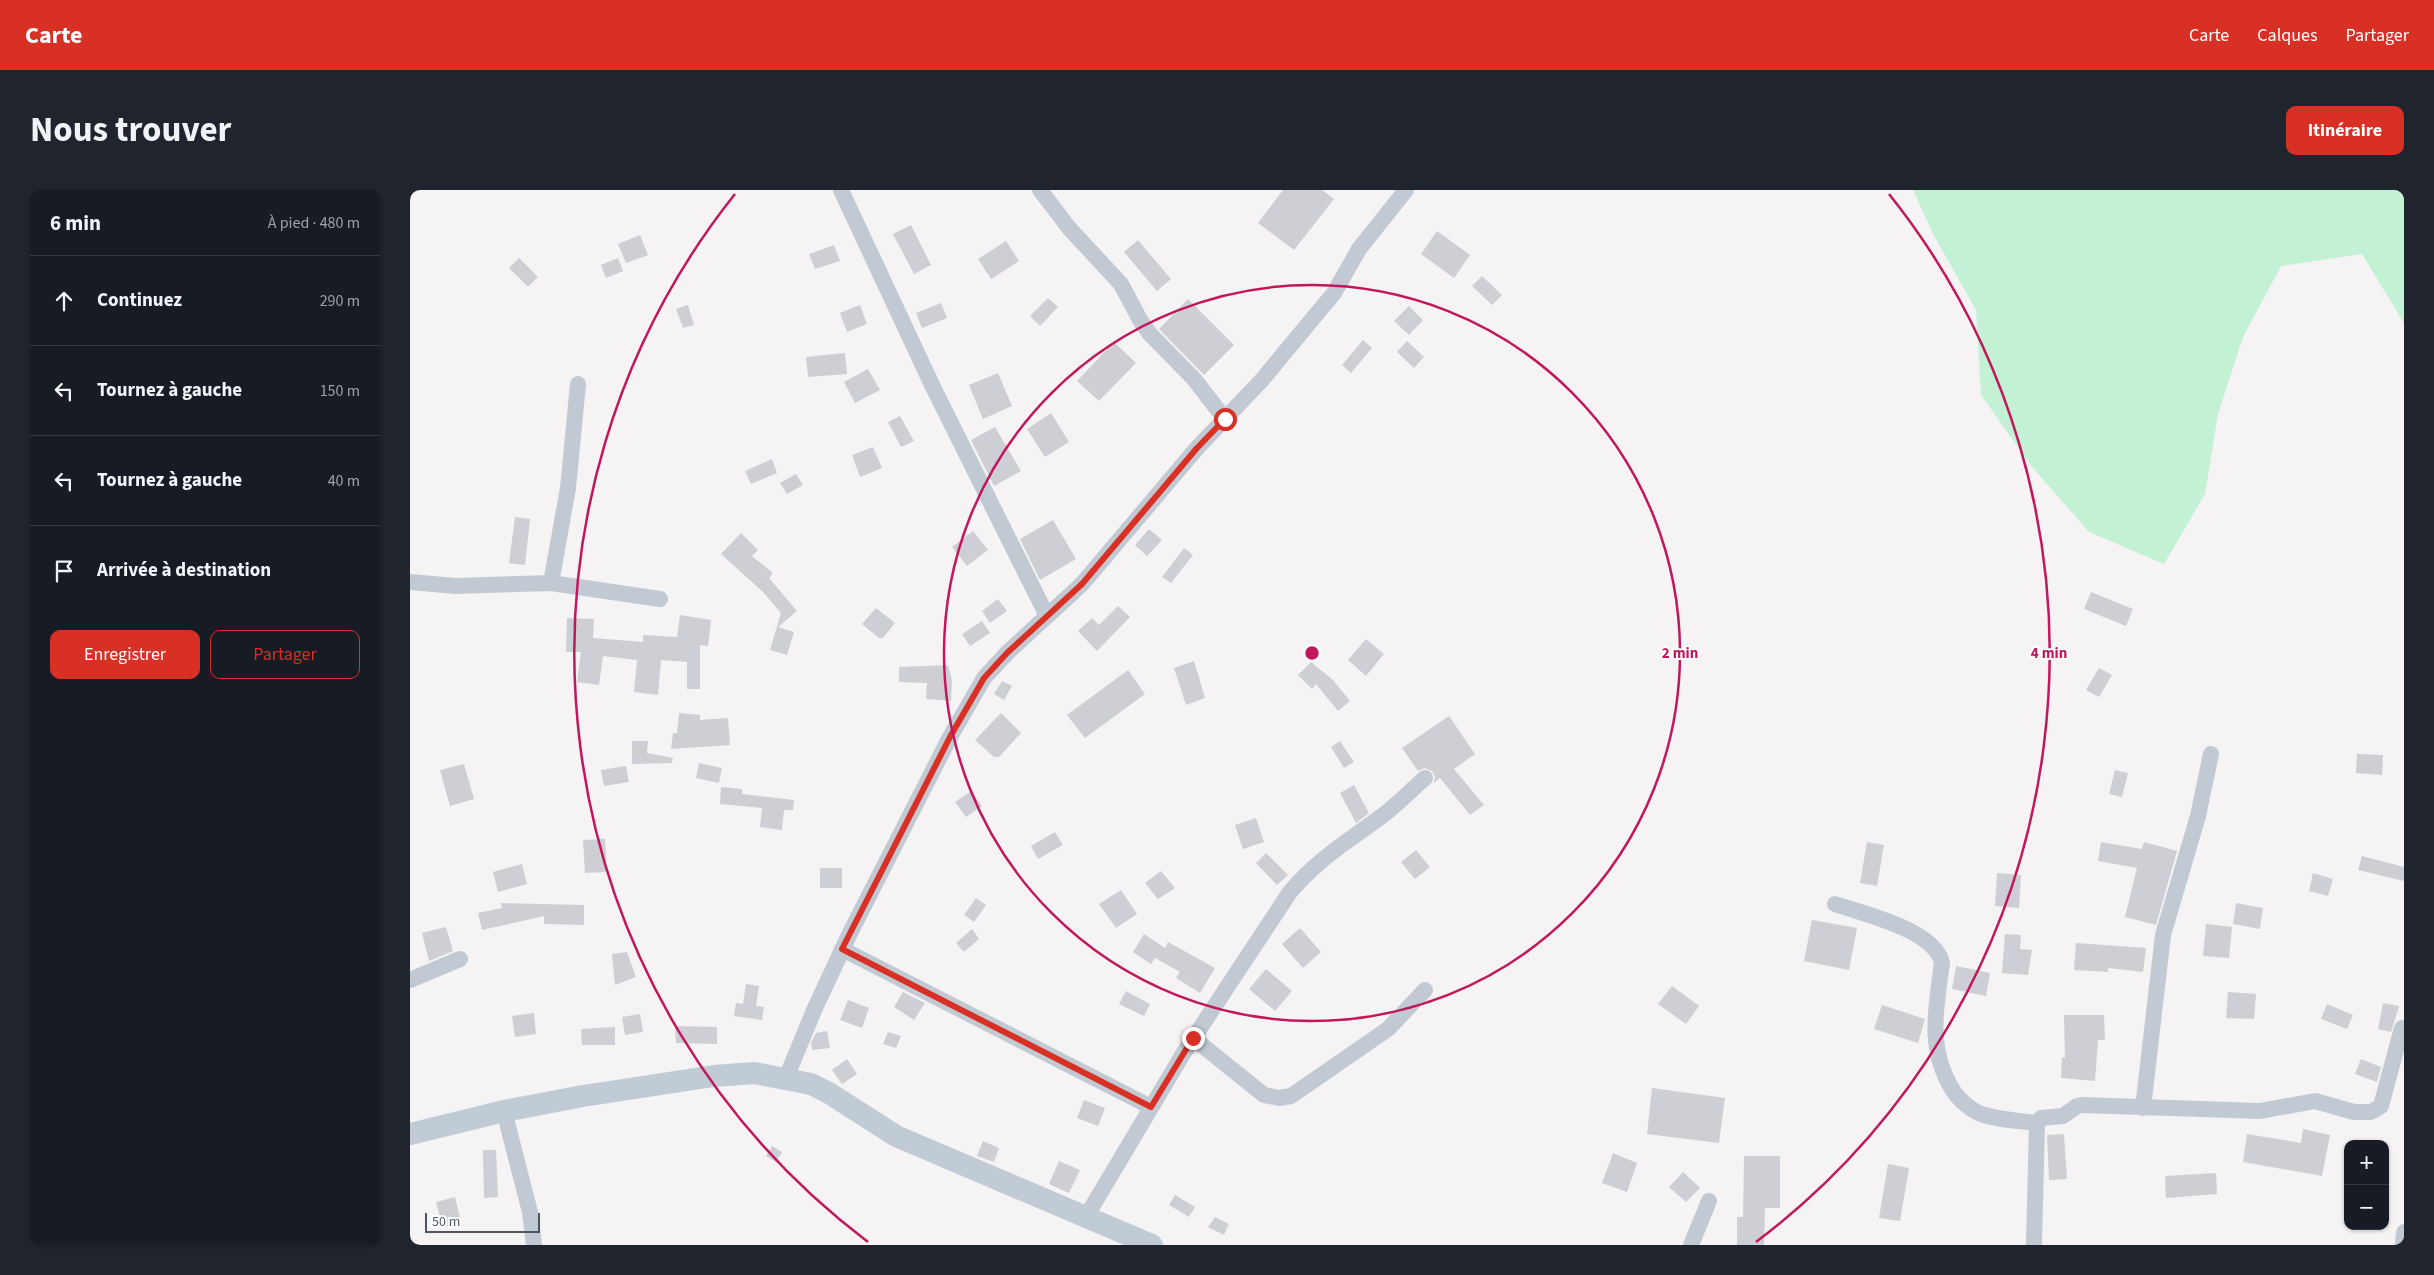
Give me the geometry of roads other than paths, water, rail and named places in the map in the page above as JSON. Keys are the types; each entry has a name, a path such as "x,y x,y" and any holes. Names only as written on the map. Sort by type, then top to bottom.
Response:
{"main road":[{"path":"410,1134 504,1111 714,1076 754,1073 811,1084 829,1093 896,1136 1152,1245"}],"street":[{"path":"841,190 933,387 1047,616"},
{"path":"1040,190 1069,228 1122,284 1140,320 1150,334 1194,379 1225,419"},
{"path":"786,1078 842,949 950,737 984,678 1007,653 1082,584 1197,448 1261,381 1334,293 1360,249 1406,190"},
{"path":"551,583 568,488 578,384"},
{"path":"410,582 455,586 551,583 660,599"},
{"path":"2143,1108 2163,935 2198,816 2211,754"},
{"path":"1086,1217 1193,1038 1267,925 1309,870 1328,853 1383,815 1425,778"},
{"path":"1835,904 1906,929 1934,947 1940,954 1942,963 1935,1021 1935,1048 1943,1074 1955,1094 1968,1107 1982,1115 2036,1123 2042,1118 2063,1116 2077,1106 2082,1105 2260,1111 2316,1101 2354,1112 2371,1112 2381,1106 2402,1028"},
{"path":"842,949 1151,1107"},
{"path":"410,980 460,959"},
{"path":"1193,1038 1264,1095 1279,1098 1291,1096 1388,1029 1425,990"},
{"path":"504,1111 530,1212 534,1245"},
{"path":"2034,1245 2036,1123"},
{"path":"1691,1245 1710,1201"},
{"path":"2403,1245 2404,1232"}]}
